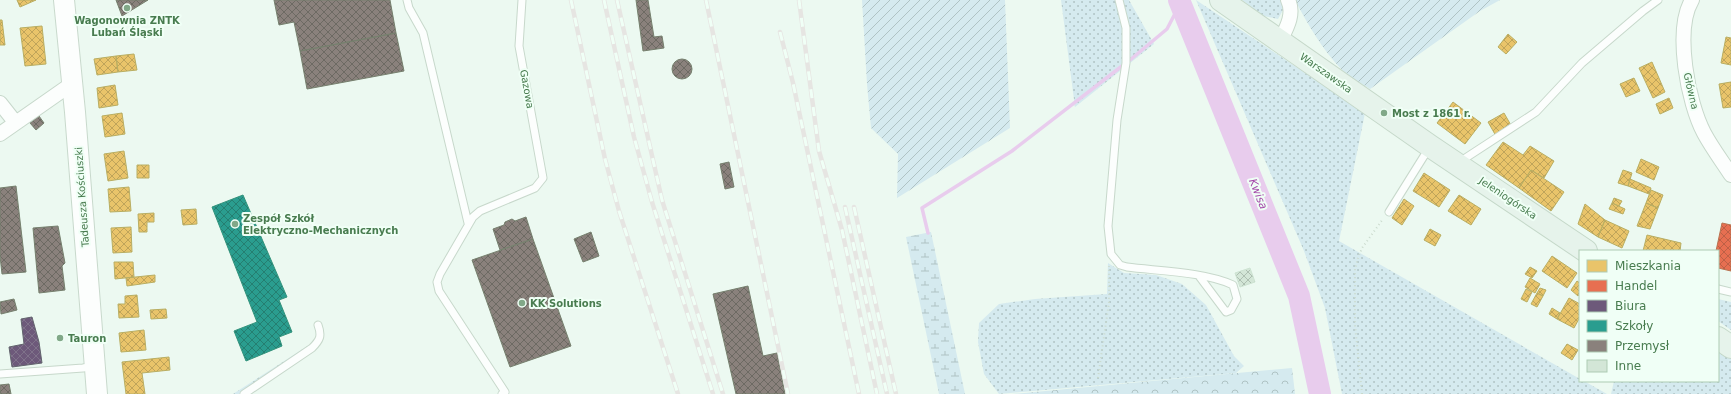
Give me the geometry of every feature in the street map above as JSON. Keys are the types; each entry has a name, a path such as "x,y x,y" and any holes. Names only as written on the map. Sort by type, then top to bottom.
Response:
{"main road":[{"name":"Tadeusza Kościuszki","path":"64,0 73,83 97,394"},
{"name":"Warszawska","path":"1222,0 1430,146"},
{"name":"Jeleniogórska","path":"1430,146 1585,250"},
{"path":"1719,339 1731,347"}],"street":[{"path":"1273,36 1288,23 1290,14 1288,0"},
{"name":"Główna","path":"1692,0 1688,6 1683,33 1687,78 1692,101 1704,133 1731,175"},
{"path":"0,134 15,122 73,83"},
{"path":"0,103 15,122"}],"lane":[{"path":"407,0 409,8 423,33 468,223 440,274 437,286 504,393"},
{"name":"Gazowa","path":"468,223 480,211 535,188 543,178 519,46 522,0"},
{"path":"1118,0 1125,21 1127,44 1126,69 1117,120 1108,207 1109,247 1115,260 1127,267 1220,278 1233,285 1237,299 1231,310 1226,312 1198,276"},
{"path":"1460,166 1464,159 1536,112 1582,63 1658,0"},
{"path":"1389,212 1430,146"},
{"path":"1719,288 1731,292"},
{"path":"244,394 320,341 321,332 318,325"},
{"path":"0,374 95,366"}],"path":[{"path":"1362,394 1355,325 1355,270 1362,248 1389,212"},
{"path":"1098,378 1109,302 1109,247"}],"green space":[{"path":"862,0 1005,0 1010,128 897,198 898,154 871,128"},
{"path":"1061,0 1129,0 1154,44 1075,107"},
{"path":"1196,0 1365,113 1339,241 1579,378 1579,382 1586,382 1607,394 1342,394 1325,308 1304,251"},
{"path":"1242,0 1282,0 1283,10 1278,19 1264,16"},
{"path":"1295,0 1500,0 1480,11 1370,89 1345,73 1328,54 1305,19"},
{"path":"931,232 965,394 939,394 906,237"},
{"path":"1108,263 1124,273 1156,275 1182,284 1206,305 1234,356 1244,366 1236,373 999,394 984,374 978,342 979,323 999,304 1035,299 1107,294"},
{"path":"1719,299 1731,302 1731,330 1719,322"},
{"path":"309,345 309,347 239,394 233,394"},
{"path":"1719,348 1731,356 1731,394 1611,394 1614,382 1719,382"},
{"path":"1292,368 1295,394 1012,394"}],"building: Mieszkania":[{"path":"17,0 36,0 20,7"},
{"path":"0,20 2,20 5,45 0,45"},
{"path":"42,26 46,64 25,66 20,28"},
{"path":"1508,34 1517,42 1506,54 1498,47"},
{"path":"1726,37 1731,38 1731,65 1721,63"},
{"path":"134,54 137,70 118,72 116,56"},
{"path":"116,56 118,72 97,75 94,59"},
{"path":"1652,62 1665,92 1653,98 1639,68"},
{"path":"1634,78 1640,91 1626,97 1620,84"},
{"path":"1731,82 1731,107 1723,108 1719,84"},
{"path":"115,85 118,105 99,108 97,88"},
{"path":"1669,98 1673,108 1660,114 1656,104"},
{"path":"1453,102 1481,123 1465,144 1437,123"},
{"path":"122,113 125,134 105,137 102,116"},
{"path":"1504,113 1512,127 1496,136 1488,122"},
{"path":"1503,142 1523,155 1530,146 1554,161 1544,178 1531,170 1519,188 1486,165"},
{"path":"124,151 128,178 108,181 104,154"},
{"path":"1641,159 1659,167 1654,180 1636,172"},
{"path":"137,165 149,165 149,178 137,178"},
{"path":"1531,170 1564,192 1551,211 1519,188"},
{"path":"1623,170 1632,173 1628,186 1618,183"},
{"path":"1424,173 1450,190 1439,207 1413,191"},
{"path":"1630,179 1651,188 1649,194 1628,186"},
{"path":"129,187 131,211 110,212 108,189"},
{"path":"1651,190 1663,195 1658,208 1646,203"},
{"path":"1459,195 1481,209 1471,225 1448,211"},
{"path":"1614,198 1622,201 1619,206 1612,203"},
{"path":"1404,199 1414,206 1402,225 1392,218"},
{"path":"1612,203 1625,209 1623,214 1609,209"},
{"path":"1646,203 1658,208 1650,229 1637,226"},
{"path":"1585,204 1605,220 1598,237 1578,224"},
{"path":"196,209 197,224 183,225 181,210"},
{"path":"154,213 154,222 147,222 147,232 139,232 138,214"},
{"path":"1605,220 1629,231 1622,248 1598,237"},
{"path":"131,227 132,252 113,253 111,228"},
{"path":"1430,229 1441,235 1435,246 1424,240"},
{"path":"1647,235 1681,243 1680,250 1643,250"},
{"path":"1552,256 1577,273 1567,288 1542,271"},
{"path":"114,262 133,262 134,277 115,279"},
{"path":"1530,267 1537,271 1532,278 1525,274"},
{"path":"155,275 155,282 127,286 126,278"},
{"path":"1530,278 1540,284 1535,293 1525,287"},
{"path":"1577,281 1579,282 1578,296 1571,290"},
{"path":"1540,288 1546,290 1543,296 1537,293"},
{"path":"1526,289 1532,292 1527,302 1521,299"},
{"path":"1537,293 1543,296 1537,307 1531,304"},
{"path":"137,295 139,317 119,318 118,304 125,304 125,296"},
{"path":"1569,298 1579,303 1579,319 1574,328 1557,319"},
{"path":"1552,308 1560,313 1557,319 1549,314"},
{"path":"166,309 167,318 151,319 150,310"},
{"path":"144,330 146,350 121,352 119,333"},
{"path":"1567,344 1578,350 1572,360 1561,353"},
{"path":"169,357 170,370 142,373 145,394 126,394 122,362"}],"building: Handel":[{"path":"1722,223 1731,225 1731,271 1719,268 1719,250 1716,250"}],"building: Biura":[{"path":"32,317 39,342 42,363 12,367 9,347 24,344 21,319"}],"building: Szkoły":[{"path":"243,195 287,297 279,300 292,332 279,337 282,346 246,361 234,331 257,322 212,207"}],"building: Przemysł":[{"name":"Wagonownia ZNTK Lubań Śląski","path":"116,0 148,0 122,16"},
{"path":"274,0 390,0 396,33 300,51 294,22 279,25"},
{"path":"636,0 648,0 654,37 662,36 664,48 643,51"},
{"path":"396,33 404,71 307,89 300,51"},
{"path":"682,59 689,62 692,69 689,76 682,79 675,76 672,69 675,62"},
{"path":"39,116 44,123 36,130 30,123"},
{"path":"729,162 734,187 725,189 720,164"},
{"path":"16,186 26,272 2,274 0,256 0,188"},
{"path":"526,217 533,239 500,250 493,229 504,225 505,222 512,219 515,221"},
{"path":"58,226 65,263 62,266 65,290 39,293 33,228"},
{"path":"591,232 599,256 583,262 574,239"},
{"name":"KK Solutions","path":"533,239 571,346 510,367 472,260"},
{"path":"748,286 763,356 777,353 785,394 736,394 713,294"},
{"path":"14,299 17,310 1,314 0,302"},
{"path":"9,384 11,394 0,394 0,385"}],"building: Inne":[{"path":"1250,268 1255,282 1240,287 1235,273"}],"waterway":[{"name":"Kwisa","path":"1179,0 1299,296 1320,394"},
{"path":"1130,60 1167,29 1180,4"},
{"path":"928,233 922,208 1012,151 1122,66"}],"railway":[{"path":"571,0 605,159 619,211 678,394"},
{"path":"604,0 634,137 652,202 713,394"},
{"path":"617,0 662,200 723,394"},
{"path":"706,0 788,394"},
{"path":"799,0 819,151 842,230 877,394"},
{"path":"780,32 793,83 859,394"},
{"path":"845,207 887,394"},
{"path":"854,207 896,394"}],"place":[{"name":"Wagonownia ZNTK Lubań Śląski","path":"127,8"},
{"name":"Most z 1861 r.","path":"1384,113"},
{"name":"Zespół Szkół Elektryczno-Mechanicznych","path":"235,224"},
{"name":"KK Solutions","path":"522,303"},
{"name":"Tauron","path":"60,338"}]}
